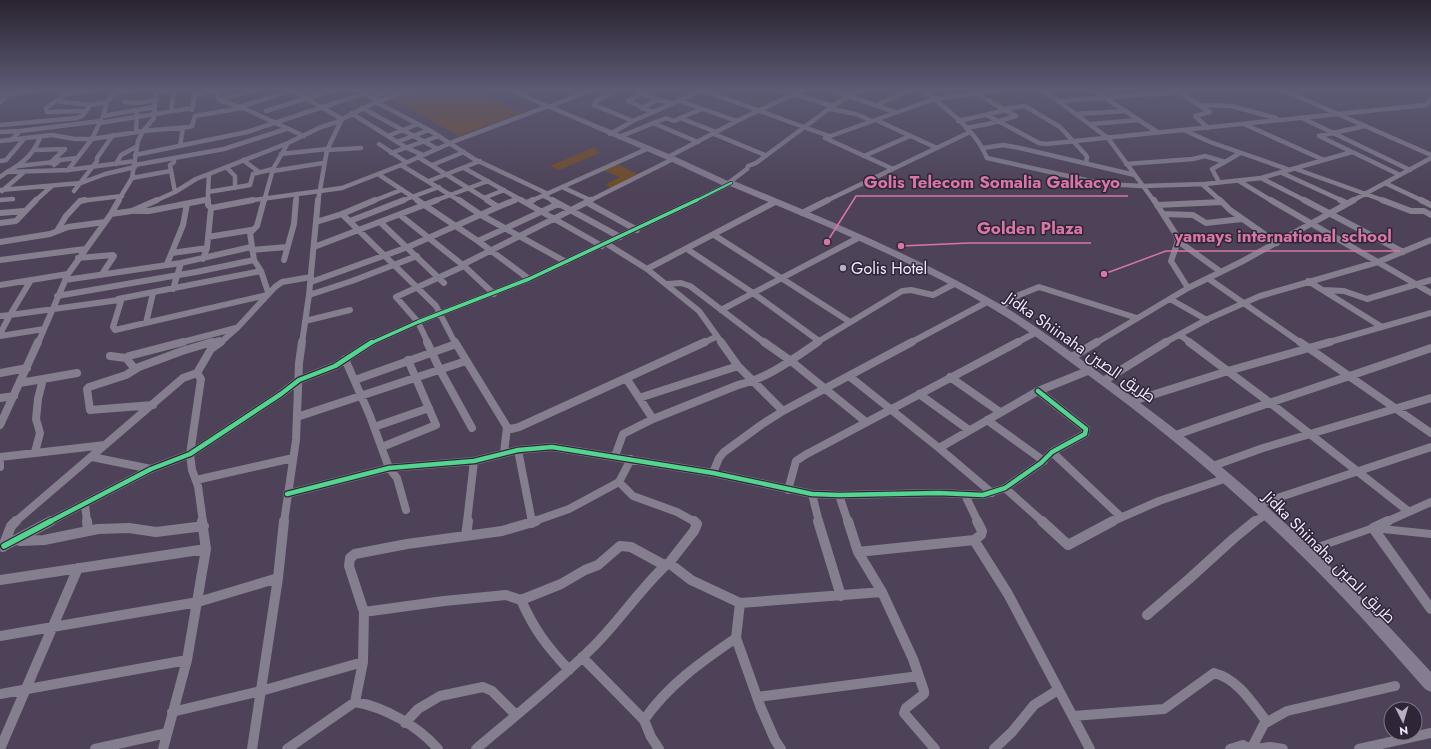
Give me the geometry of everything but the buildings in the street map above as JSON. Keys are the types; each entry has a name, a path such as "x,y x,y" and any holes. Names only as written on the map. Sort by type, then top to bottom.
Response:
{"main road":[{"name":"Jidka Shiinaha طريق الصين","path":"588,124 649,148 729,184 802,213 924,268 987,302 1037,332 1133,400 1227,478 1307,551 1431,684"}],"street":[{"path":"0,125 12,124"},
{"path":"0,132 69,124"},
{"path":"68,170 92,139 99,124"},
{"path":"0,425 27,368 66,277 78,258 111,214 132,178 136,146 140,132 138,124"},
{"path":"140,132 149,124"},
{"path":"0,141 55,135 76,139 92,139 113,135 183,128 192,126 193,124"},
{"path":"1,191 81,183 180,146 240,133 270,124"},
{"path":"275,124 304,136"},
{"path":"132,211 175,192 209,174 288,143 330,124"},
{"path":"252,749 278,578 287,494 293,458 297,417 299,363 311,280 319,190 327,149 339,124"},
{"path":"369,124 498,207"},
{"path":"377,128 387,124"},
{"path":"399,124 402,130 436,148"},
{"path":"388,136 418,124 464,152 546,195 558,204 572,210 620,238"},
{"path":"211,208 319,190 337,189 403,164 436,148 502,124"},
{"path":"614,135 629,124"},
{"path":"614,135 650,124"},
{"path":"655,124 698,142"},
{"path":"694,124 765,155"},
{"path":"472,428 440,370 418,322 396,297 439,278 491,250 589,202 732,124"},
{"path":"793,124 829,136"},
{"path":"2,547 151,469 190,454 299,380 326,370 377,339 529,279 637,230 729,184 765,155 809,124"},
{"path":"865,124 825,138 893,169"},
{"path":"881,124 937,148"},
{"path":"961,124 984,148 985,156 1104,184 1142,186 1239,181 1282,173 1352,152"},
{"path":"802,213 937,148 968,130 989,124"},
{"path":"1004,124 1041,144 1244,124 1324,160"},
{"path":"1056,124 1074,141 1087,157 1086,163"},
{"path":"1091,124 1108,138 1126,164 1136,175 1142,186 1163,214 1178,241 1221,272"},
{"path":"1145,124 1157,132"},
{"path":"1204,124 1208,128"},
{"path":"1314,124 1410,170"},
{"path":"1361,124 1431,154"},
{"path":"1365,126 1319,136 1400,175"},
{"path":"180,146 183,128"},
{"path":"7,172 68,170 174,158 240,145 286,129"},
{"path":"11,140 20,130"},
{"path":"397,142 429,130"},
{"path":"1183,130 1199,138 1240,153 1254,155 1365,193 1411,211 1424,211 1431,215"},
{"path":"74,191 94,167 97,158 113,135"},
{"path":"0,177 18,166 34,150 42,136"},
{"path":"391,153 439,136"},
{"path":"864,156 910,136"},
{"path":"0,161 6,160 24,139"},
{"path":"208,237 251,230 257,226 273,170 288,143"},
{"path":"379,144 403,164 481,215 566,262"},
{"path":"984,148 1003,145 1136,175"},
{"path":"116,164 121,156 136,146"},
{"path":"281,154 327,149 361,148"},
{"path":"527,203 649,148"},
{"path":"34,150 65,149 50,162"},
{"path":"432,165 464,152"},
{"path":"1219,182 1212,168 1240,153"},
{"path":"1126,164 1193,159 1205,156 1225,162"},
{"path":"49,171 60,160 77,158"},
{"path":"174,158 174,162 170,165 170,171 175,192"},
{"path":"1072,357 1188,288 1209,279 1277,243 1346,203 1431,158"},
{"path":"243,160 259,172"},
{"path":"429,181 480,161"},
{"path":"18,166 58,162"},
{"path":"32,172 41,163"},
{"path":"208,192 250,185 253,174 259,172 323,164"},
{"path":"226,167 235,176 235,188"},
{"path":"464,168 648,269 699,311 738,366 752,382 783,411"},
{"path":"132,178 170,171"},
{"path":"1,191 24,172"},
{"path":"1282,173 1346,203"},
{"path":"203,258 207,248 211,208 208,205 209,174"},
{"path":"378,174 401,190 427,205 529,279"},
{"path":"1261,178 1403,252"},
{"path":"314,246 488,181"},
{"path":"1239,181 1431,293"},
{"path":"1385,183 1431,205"},
{"path":"1202,184 1242,219 1277,243"},
{"path":"0,223 16,221 24,211 52,186"},
{"path":"350,221 438,187"},
{"path":"562,187 637,230"},
{"path":"316,222 342,214 401,190"},
{"path":"484,198 504,190"},
{"path":"284,260 294,224 297,194"},
{"path":"57,231 66,216 80,201 122,196"},
{"path":"0,200 13,199"},
{"path":"2,547 16,521 183,378 196,373 211,349 227,338 268,294 282,282 311,280 385,256 518,199"},
{"path":"111,214 132,211 149,211 208,200"},
{"path":"648,269 775,202"},
{"path":"1157,205 1222,202"},
{"path":"167,264 184,225 187,204"},
{"path":"478,241 558,204"},
{"path":"0,213 24,211"},
{"path":"342,214 436,306 456,344 507,427 504,453"},
{"path":"1163,214 1193,215 1206,223 1242,219"},
{"path":"400,215 463,265 494,294"},
{"path":"0,242 57,231 68,227 105,222"},
{"path":"380,222 408,247 444,283"},
{"path":"251,230 251,249 254,260 261,271 268,294"},
{"path":"714,235 850,322"},
{"path":"722,310 858,238"},
{"path":"1105,380 1142,356 1207,320 1244,302 1308,281 1378,262 1431,240"},
{"path":"1178,241 1171,261 1188,288"},
{"path":"0,285 31,280 102,274 181,263 251,249 287,247"},
{"path":"172,253 207,248"},
{"path":"0,260 85,249"},
{"path":"687,249 753,293 819,341"},
{"path":"78,258 114,256 102,274"},
{"path":"309,296 394,266 417,256"},
{"path":"57,296 177,276 254,260"},
{"path":"173,289 181,263"},
{"path":"0,316 118,299 261,271"},
{"path":"1209,279 1310,348 1431,434"},
{"path":"0,336 10,315 31,280"},
{"path":"1323,290 1344,291 1368,299 1431,280"},
{"path":"1308,281 1382,327"},
{"path":"667,284 684,283 690,286 745,329 792,361 866,422"},
{"path":"615,456 623,434 653,419 738,385 752,382 792,361 819,341 902,291 911,290 933,295 954,284"},
{"path":"999,309 1019,295 1039,287 1137,318"},
{"path":"146,323 153,292"},
{"path":"118,299 121,301 114,329 118,330 268,294"},
{"path":"1170,299 1207,320"},
{"path":"713,473 719,458 724,452 783,411 987,302"},
{"path":"305,321 350,310"},
{"path":"1133,400 1431,312"},
{"path":"110,356 126,358 238,327"},
{"path":"0,336 44,329"},
{"path":"788,490 796,461 800,458 1037,332"},
{"path":"1180,336 1269,402 1408,511"},
{"path":"507,427 511,429 519,427 716,337"},
{"path":"153,405 90,410 87,389 89,387 126,375 135,369 182,351 227,338"},
{"path":"354,380 456,344"},
{"path":"1176,435 1269,402 1431,348"},
{"path":"1422,350 1431,356"},
{"path":"126,358 135,369"},
{"path":"345,359 362,396 389,468 397,478 406,510"},
{"path":"382,447 435,426 436,423 408,360"},
{"path":"297,417 466,361"},
{"path":"639,398 738,366"},
{"path":"0,373 27,368"},
{"path":"939,448 1038,391 1090,370"},
{"path":"20,383 77,373"},
{"path":"163,749 187,660 206,549 198,486 192,470 190,454 201,379 196,373"},
{"path":"849,376 939,448 992,493"},
{"path":"950,377 1000,412"},
{"path":"626,378 653,419"},
{"path":"35,452 40,433 36,419 38,399 43,379"},
{"path":"287,494 389,468 474,461 518,450 552,447 713,473 812,494 838,495 939,493 965,495 992,493 1005,488 1044,461 1052,452 1086,434 1086,430 1038,391"},
{"path":"919,394 969,430"},
{"path":"0,398 14,396"},
{"path":"1213,466 1263,448 1431,398"},
{"path":"374,427 429,408"},
{"path":"987,420 1044,461"},
{"path":"0,457 105,445"},
{"path":"1256,505 1431,447"},
{"path":"518,450 532,523"},
{"path":"1052,452 1120,516"},
{"path":"92,457 151,469"},
{"path":"196,480 293,458"},
{"path":"355,702 363,662 364,612 349,566 350,558 355,554 385,547 502,531 532,523 569,509 619,482 631,459"},
{"path":"466,536 474,461"},
{"path":"1005,488 1068,545 1120,516 1158,501 1227,478"},
{"path":"476,749 569,670 604,636 694,531 697,524 695,521 686,516 634,496 619,482"},
{"path":"812,494 821,533 841,596"},
{"path":"838,495 858,552 882,592 913,659 919,676 924,694 906,708 904,713 935,749"},
{"path":"858,552 974,540 982,535 982,531 965,495"},
{"path":"1307,551 1373,528 1431,502"},
{"path":"85,504 88,530"},
{"path":"1147,615 1240,532 1251,523 1267,514"},
{"path":"15,541 44,540 88,530 129,528 156,532 204,526"},
{"path":"1373,528 1431,534"},
{"path":"1373,528 1431,609"},
{"path":"974,540 1008,594 1090,749"},
{"path":"364,612 444,601 506,595 521,600 561,584 585,570 598,565 620,546 631,547 666,564 698,584 740,603 882,592"},
{"path":"0,580 206,549"},
{"path":"0,749 78,568"},
{"path":"0,636 198,602 278,578"},
{"path":"521,600 530,623 544,642 569,670"},
{"path":"740,603 736,638 757,697 775,740 782,749"},
{"path":"644,720 657,703 684,675 736,638"},
{"path":"582,657 644,720 647,730 660,749"},
{"path":"0,694 187,660"},
{"path":"172,712 261,691 363,662"},
{"path":"1073,716 1164,709 1214,673 1227,677 1267,722"},
{"path":"757,697 919,676"},
{"path":"1230,749 1240,745 1247,746 1250,749 1264,724 1287,711 1395,686"},
{"path":"405,723 418,710 440,696 483,687 492,690 516,715"},
{"path":"994,749 1007,738 1028,712 1046,697 1058,690"},
{"path":"287,749 355,702 369,704 405,723 435,744 438,749"},
{"path":"1359,749 1431,732"},
{"path":"95,749 167,733"},
{"path":"1255,749 1270,747 1283,749"}],"shaded area":[{"path":"437,124 491,124 459,136"},
{"path":"594,147 600,153 559,170 550,166"},
{"path":"617,164 637,174 611,188 605,185 620,177 603,170"}],"cycle path":[{"path":"4,546 151,469 190,454 281,394 299,380 335,366 377,339 529,279 666,216 731,183"},
{"path":"287,494 389,468 474,461 518,450 552,447 713,473 812,494 839,495 939,493 983,495 1005,488 1041,463 1052,452 1085,434 1086,429 1038,391"}],"place":[{"name":"Golis Telecom Somalia Galkacyo","path":"827,242"},
{"name":"Golden Plaza","path":"901,246"},
{"name":"Golis Hotel","path":"843,268"},
{"name":"yamays international school","path":"1104,274"}]}
